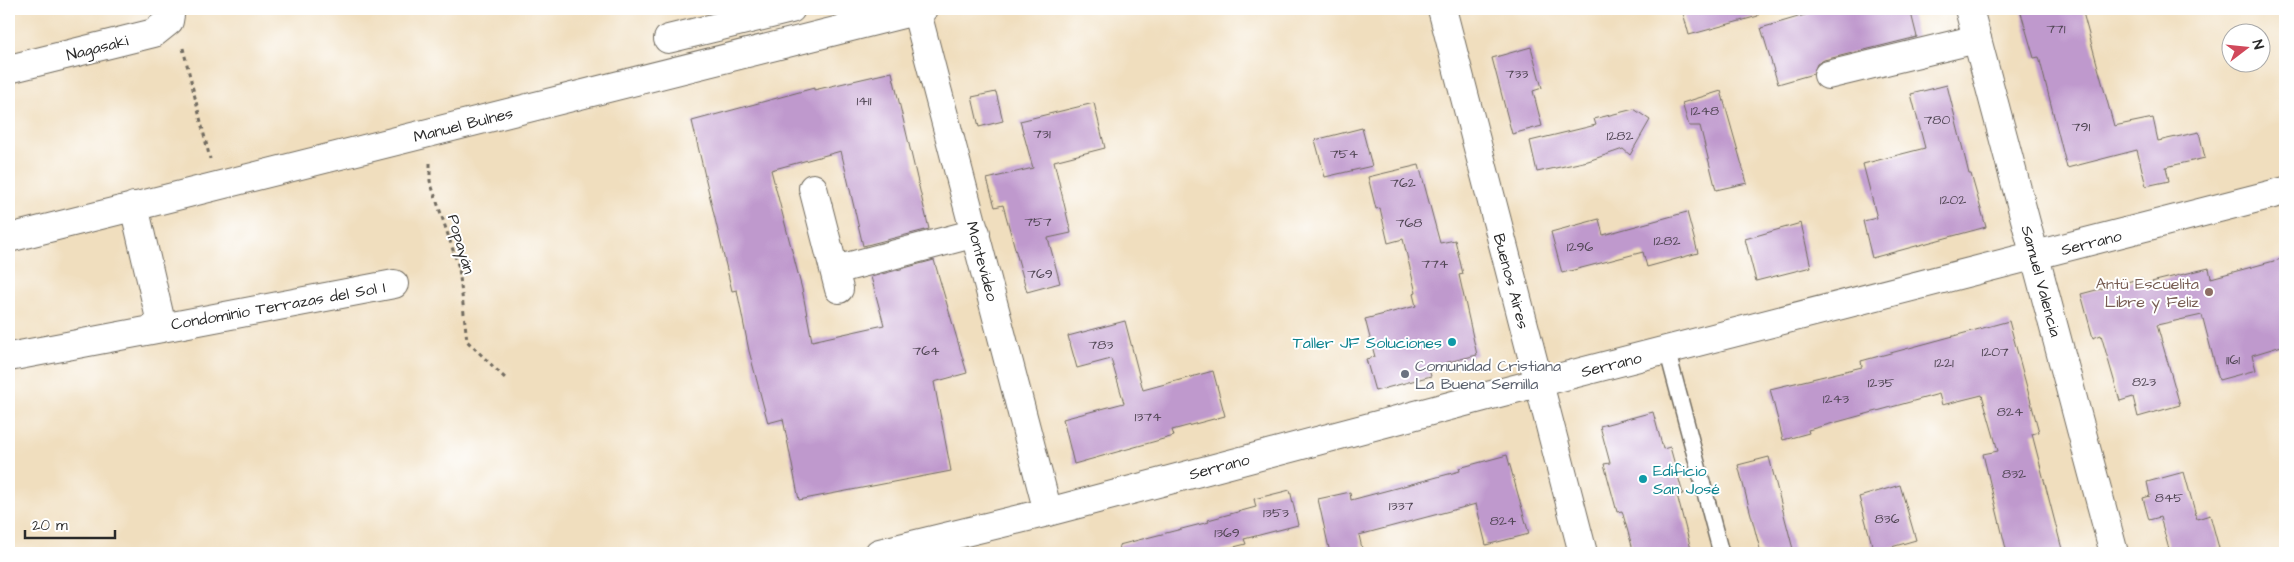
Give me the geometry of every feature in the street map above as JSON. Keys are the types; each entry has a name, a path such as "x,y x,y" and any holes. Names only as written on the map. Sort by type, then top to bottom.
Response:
{"street":[{"name":"Nagasaki","path":"9,69 154,33 169,21 171,9"},
{"path":"668,39 791,9"},
{"name":"Manuel Bulnes","path":"9,238 919,9"},
{"name":"Montevideo","path":"919,9 1048,512"},
{"name":"Buenos Aires","path":"1442,9 1583,553"},
{"name":"Samuel Valencia","path":"1969,9 2114,553"},
{"path":"1828,75 1977,39"},
{"path":"813,188 837,280 976,233"},
{"name":"Serrano","path":"879,553 1048,512 1539,382 2285,191"},
{"name":"Condominio Terrazas del Sol I","path":"134,206 162,326"},
{"name":"Condominio Terrazas del Sol I","path":"9,357 162,326 394,284"}],"lane":[{"path":"1667,350 1721,553"}],"path":[{"path":"182,45 194,100 217,186"},
{"name":"Popayán","path":"431,132 430,181 459,268 467,341 506,378"}],"building":[{"path":"1682,9 1757,9 1758,16 1689,35"},
{"path":"1825,9 1910,9 1917,37 1824,60 1817,64 1813,74 1778,84 1761,28"},
{"path":"2036,9 2082,9 2114,126 2153,118 2158,141 2199,132 2205,158 2166,167 2169,181 2146,186 2137,150 2067,168 2039,57 2034,58 2021,13"},
{"path":"1531,47 1542,88 1533,91 1542,126 1512,134 1492,58"},
{"path":"892,72 929,229 863,246 841,151 771,170 802,289 812,341 884,325 871,277 934,260 967,373 934,382 951,471 799,500 783,419 768,423 749,351 737,290 732,291 692,121 814,88 814,90"},
{"path":"1947,85 1969,174 1971,174 1986,227 1872,258 1863,221 1877,218 1863,164 1925,148 1911,94"},
{"path":"1721,91 1747,183 1716,190 1700,126 1689,126 1682,103"},
{"path":"996,92 1003,121 979,127 972,97"},
{"path":"1094,103 1105,148 1054,161 1071,233 1048,238 1060,283 1027,292 1003,205 995,207 987,179 1033,168 1020,121"},
{"path":"1634,109 1650,120 1630,155 1623,149 1588,161 1537,172 1530,141 1596,125 1594,119"},
{"path":"1362,128 1372,166 1325,177 1315,140"},
{"path":"1419,165 1440,243 1455,240 1463,274 1459,275 1477,355 1428,367 1431,376 1375,391 1366,359 1375,357 1365,319 1416,306 1413,294 1416,293 1403,239 1388,243 1380,208 1376,209 1368,177"},
{"path":"1687,212 1698,253 1647,267 1643,252 1562,273 1551,232 1599,219 1603,235"},
{"path":"1801,223 1811,267 1756,281 1745,239"},
{"path":"2285,258 2285,345 2252,355 2256,370 2219,380 2202,315 2157,325 2180,405 2138,417 2133,397 2120,401 2101,335 2093,338 2081,294 2142,278 2143,284 2209,268 2211,278"},
{"path":"1125,321 1143,390 1213,371 1225,416 1172,430 1174,436 1074,464 1063,419 1124,403 1111,359 1077,368 1068,336"},
{"path":"2009,321 2039,432 2032,434 2063,553 2007,553 1983,454 1998,451 1982,395 1942,405 1939,394 1808,430 1809,433 1783,440 1770,389 1862,367 1861,361"},
{"name":"Edificio San José","path":"1653,412 1663,449 1670,447 1683,494 1677,495 1692,553 1634,553 1622,511 1617,512 1604,464 1610,463 1600,426"},
{"path":"1507,455 1529,534 1486,545 1476,504 1359,535 1363,553 1330,553 1318,499 1350,492 1351,500 1460,471 1459,468"},
{"path":"1769,457 1794,553 1761,553 1738,465"},
{"path":"2184,472 2197,519 2210,515 2219,548 2200,553 2170,553 2160,517 2149,520 2143,498 2150,496 2147,482"},
{"path":"1900,485 1916,540 1874,552 1859,497"},
{"path":"1290,490 1298,525 1244,539 1246,544 1210,553 1120,553 1119,545 1209,522 1208,520 1256,507 1254,499"}],"place":[{"name":"Antü Escuelita Libre y Feliz","path":"2209,292"},
{"name":"Taller JF Soluciones","path":"1452,342"},
{"name":"Comunidad Cristiana La Buena Semilla","path":"1405,374"},
{"name":"Edificio San José","path":"1643,479"}]}
